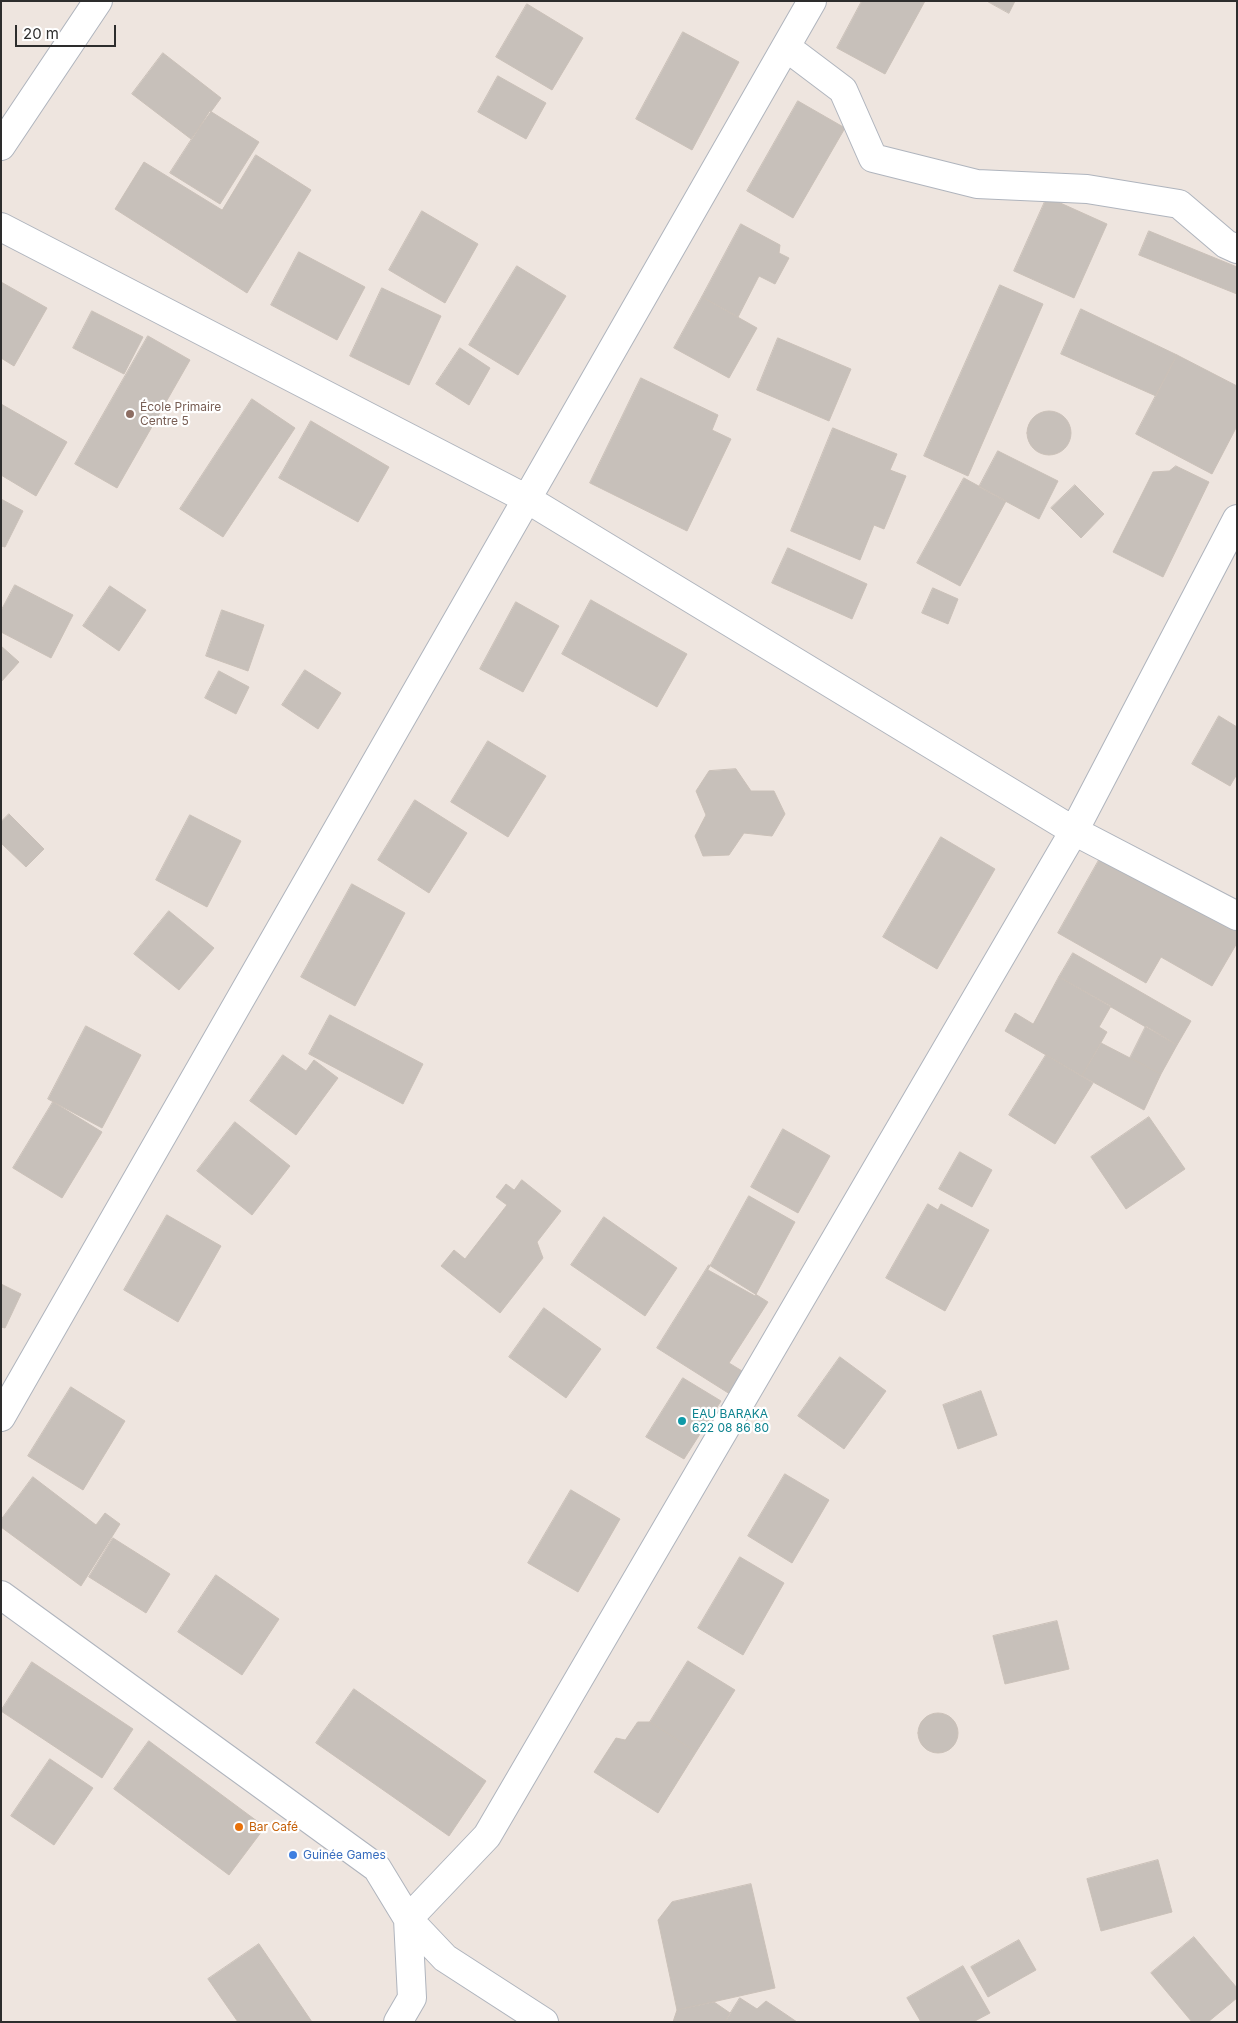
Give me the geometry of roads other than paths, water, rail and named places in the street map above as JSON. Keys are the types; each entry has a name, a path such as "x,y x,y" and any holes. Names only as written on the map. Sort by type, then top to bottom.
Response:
{"street":[{"path":"1,146 98,1"},
{"path":"1,1417 812,1"},
{"path":"786,47 843,90 873,158 977,184 1087,189 1179,204 1226,244 1237,249"},
{"path":"1,227 527,499 1074,831 1237,916"},
{"path":"398,2022 412,1998 408,1919 486,1836 1074,831 1237,519"},
{"path":"1,1595 377,1868 408,1919 445,1958 544,2022"}],"place":[{"name":"École Primaire Centre 5","path":"130,414"},
{"name":"EAU BARAKA 622 08 86 80","path":"682,1421"},
{"name":"Bar Café","path":"239,1827"},
{"name":"Guinée Games","path":"293,1855"}]}
